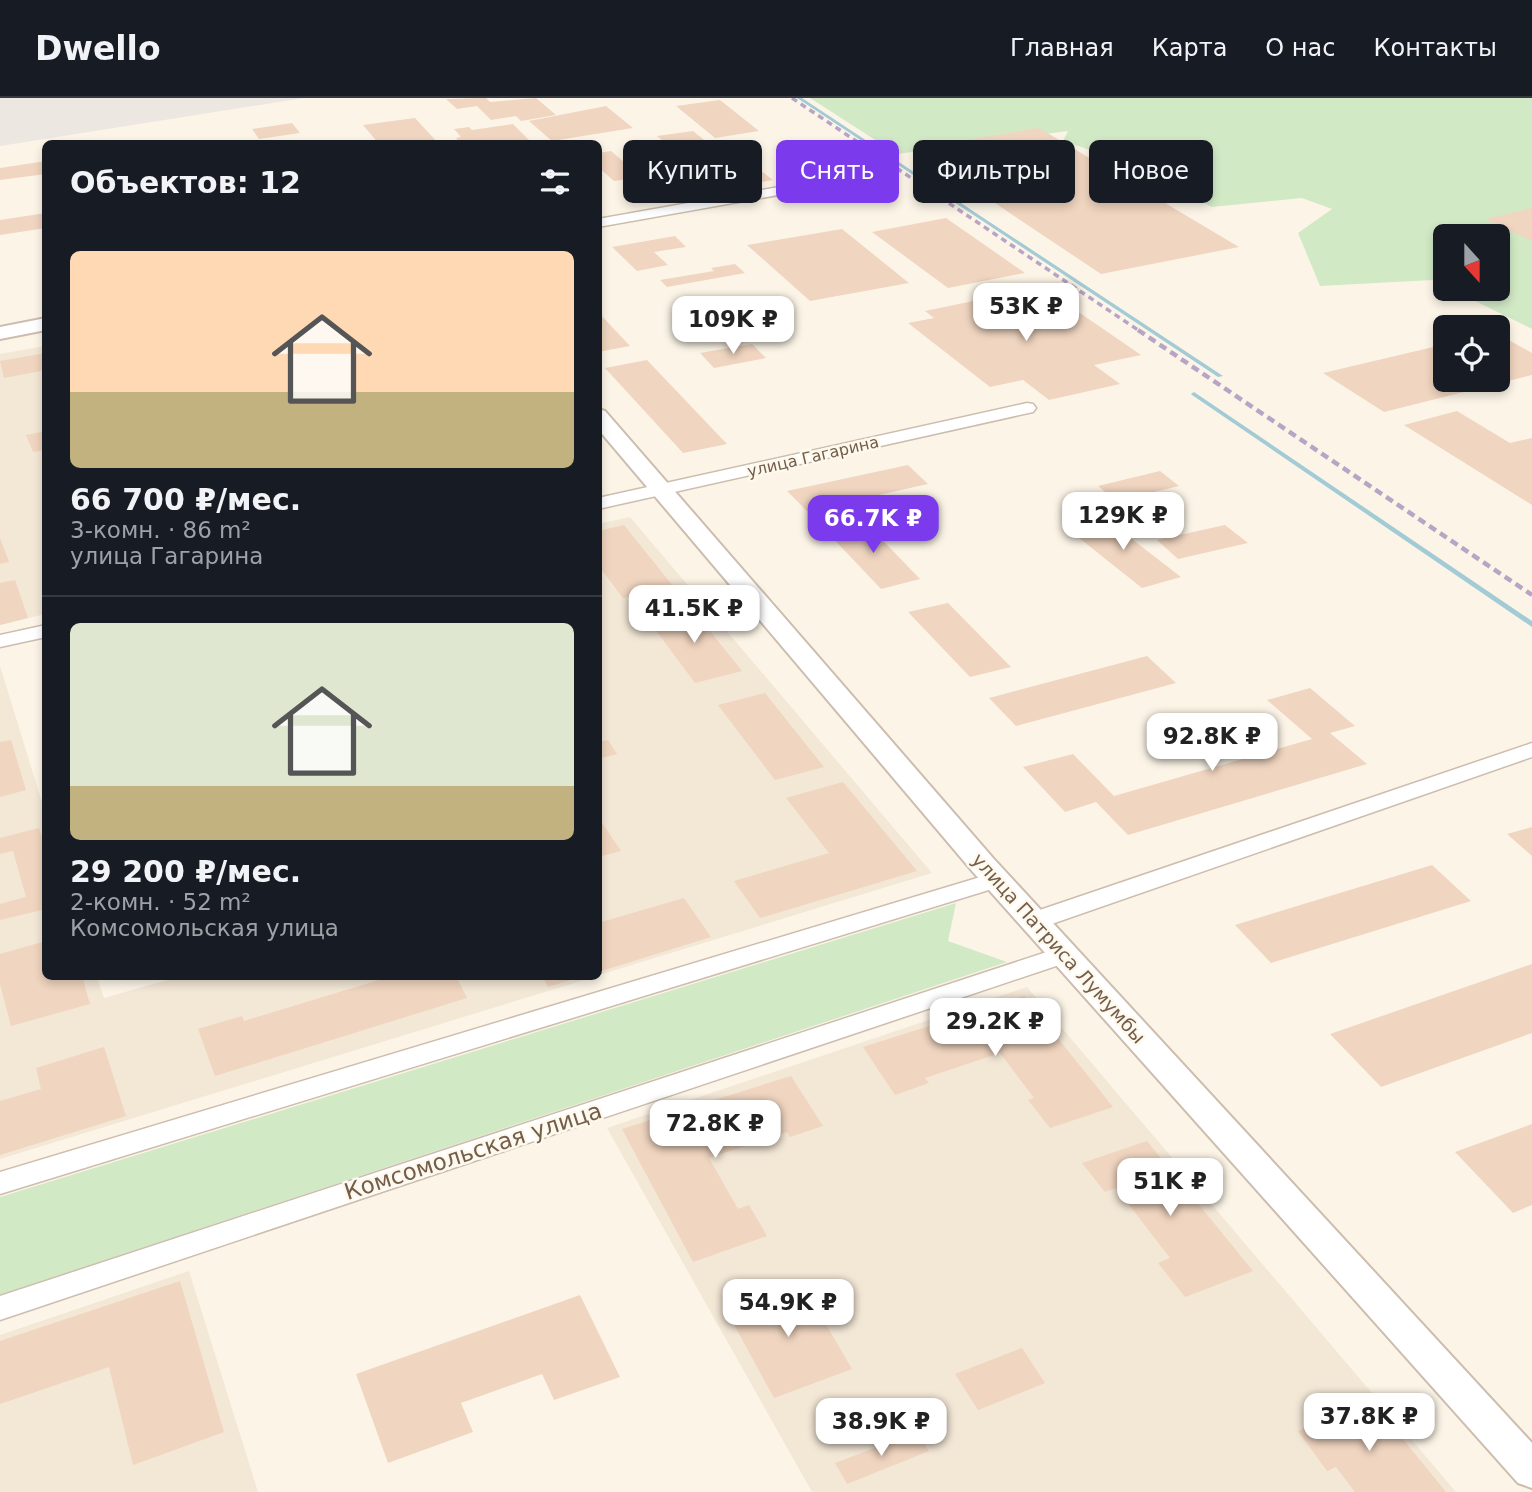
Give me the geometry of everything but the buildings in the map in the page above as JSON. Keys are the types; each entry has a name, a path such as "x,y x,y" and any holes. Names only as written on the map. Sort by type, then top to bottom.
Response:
{"street":[{"path":"602,222 776,191"},
{"path":"0,332 42,325"},
{"name":"улица Гагарина","path":"602,503 1027,408"},
{"name":"улица Патриса Лумумбы","path":"602,420 997,880 1532,1471"},
{"path":"0,641 42,632"},
{"path":"1034,921 1532,750"},
{"path":"0,1183 997,880"},
{"name":"Комсомольская улица","path":"0,1308 1065,954"}],"shaded area":[{"path":"0,98 304,98 0,146"},
{"path":"42,347 42,615 0,625 0,354"},
{"path":"630,517 932,873 602,974 602,523"},
{"path":"0,666 42,802 42,980 98,980 104,998 167,980 584,980 0,1159"},
{"path":"1027,987 1456,1492 812,1492 607,1128"},
{"path":"189,1271 258,1492 0,1492 0,1335"}],"green space":[{"path":"810,98 1532,98 1532,329 1510,318 1510,315 1504,315 1475,301 1510,301 1510,224 1433,224 1433,280 1320,286 1298,233 1332,209 1302,198 1212,207 1204,203 1213,203 1213,140 1089,140 1089,150 1075,145 1075,140 1064,140 1068,131 1001,140 913,140 913,152 899,154 899,140 875,140"},
{"path":"956,903 948,941 1007,962 0,1295 0,1197"}],"waterway":[{"path":"799,98 1220,376"},
{"path":"1194,394 1532,625"}],"railway":[{"path":"792,98 1141,332"},
{"path":"1138,330 1532,595"}]}
